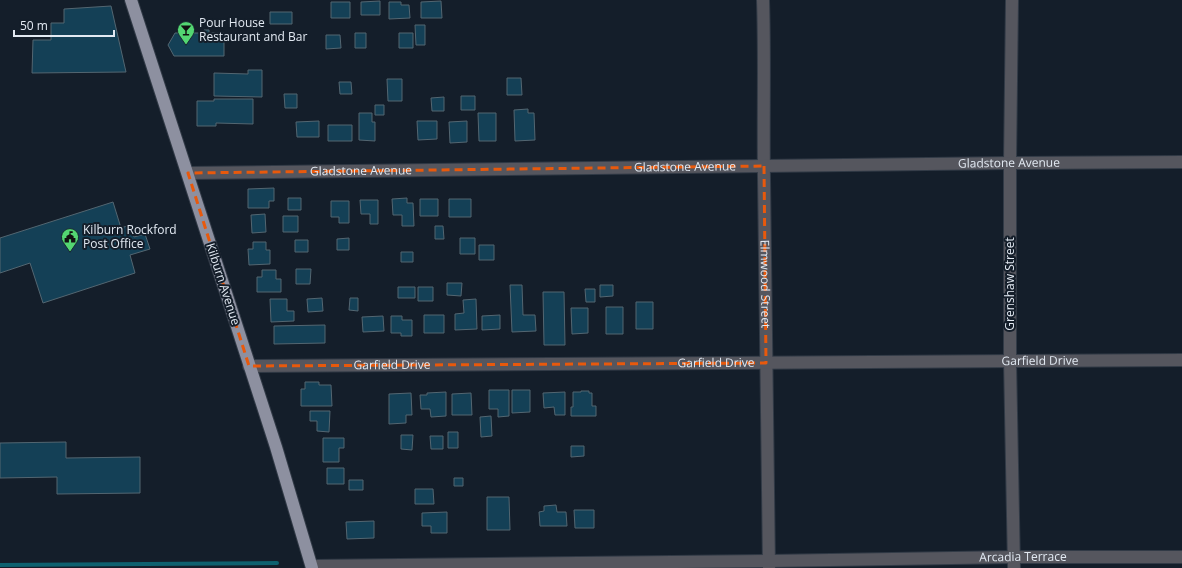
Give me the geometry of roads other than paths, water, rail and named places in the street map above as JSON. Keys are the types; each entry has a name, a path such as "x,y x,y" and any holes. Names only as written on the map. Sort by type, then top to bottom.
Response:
{"main road":[{"name":"Kilburn Avenue","path":"131,0 276,447 312,567"}],"street":[{"name":"Elmwood Street","path":"763,0 765,62 764,166 769,565"},
{"name":"Grenshaw Street","path":"1012,0 1010,361 1014,562"},
{"name":"Gladstone Avenue","path":"188,173 1182,162"},
{"name":"Garfield Drive","path":"249,366 1182,360"},
{"name":"Arcadia Terrace","path":"312,567 769,565 1014,562 1182,557"}],"waterway":[{"path":"0,565 277,563"}],"place":[{"name":"Pour House Restaurant and Bar","path":"186,45"},
{"name":"Kilburn Rockford Post Office","path":"70,252"}]}
